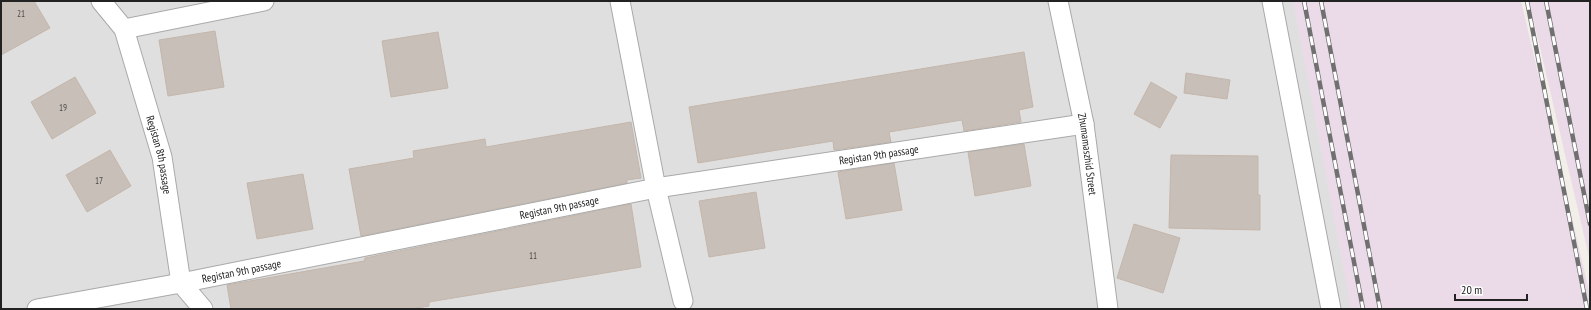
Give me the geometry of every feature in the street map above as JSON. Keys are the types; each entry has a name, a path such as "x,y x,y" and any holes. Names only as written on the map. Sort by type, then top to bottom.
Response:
{"street":[{"name":"Registan 8th passage","path":"101,1 124,29 162,157 181,283"},
{"path":"124,29 264,1"},
{"path":"620,1 656,188 683,301"},
{"name":"Zhumamaszhid Street","path":"1058,1 1084,124 1108,309"},
{"path":"1272,1 1331,309"},
{"name":"Registan 9th passage","path":"37,309 181,283 656,188 1084,124"},
{"path":"181,283 203,309"}],"shaded area":[{"path":"1,1 1318,1 1375,309 1,309"},
{"path":"1293,1 1521,1 1590,295 1590,309 1351,309"},
{"path":"1529,1 1590,1 1590,261"}],"building":[{"path":"1,1 34,1 50,28 1,55"},
{"path":"215,31 224,87 168,96 159,40"},
{"path":"438,32 448,88 391,97 382,41"},
{"path":"1024,52 1033,107 1019,110 1021,122 964,131 962,120 889,132 891,142 834,150 833,141 698,163 689,107"},
{"path":"1186,73 1230,80 1227,99 1184,93"},
{"path":"75,77 96,113 52,139 31,102"},
{"path":"1151,82 1177,97 1160,128 1134,114"},
{"path":"631,122 641,178 627,180 627,183 361,236 349,169 414,158 413,151 485,139 486,147"},
{"path":"1024,144 1031,186 975,196 968,152"},
{"path":"110,150 131,186 87,212 66,175"},
{"path":"1171,155 1258,156 1260,230 1169,228"},
{"path":"894,163 902,210 846,219 838,172"},
{"path":"303,174 313,229 257,239 247,183"},
{"path":"756,192 765,248 709,257 699,201"},
{"path":"631,204 641,267 429,302 429,306 410,309 231,309 227,285 364,261 365,258"},
{"path":"1134,224 1180,238 1163,293 1117,278"}],"railway":[{"path":"1304,1 1363,309"},
{"path":"1321,1 1380,309"},
{"path":"1527,1 1587,309"},
{"path":"1546,1 1590,224"}]}
